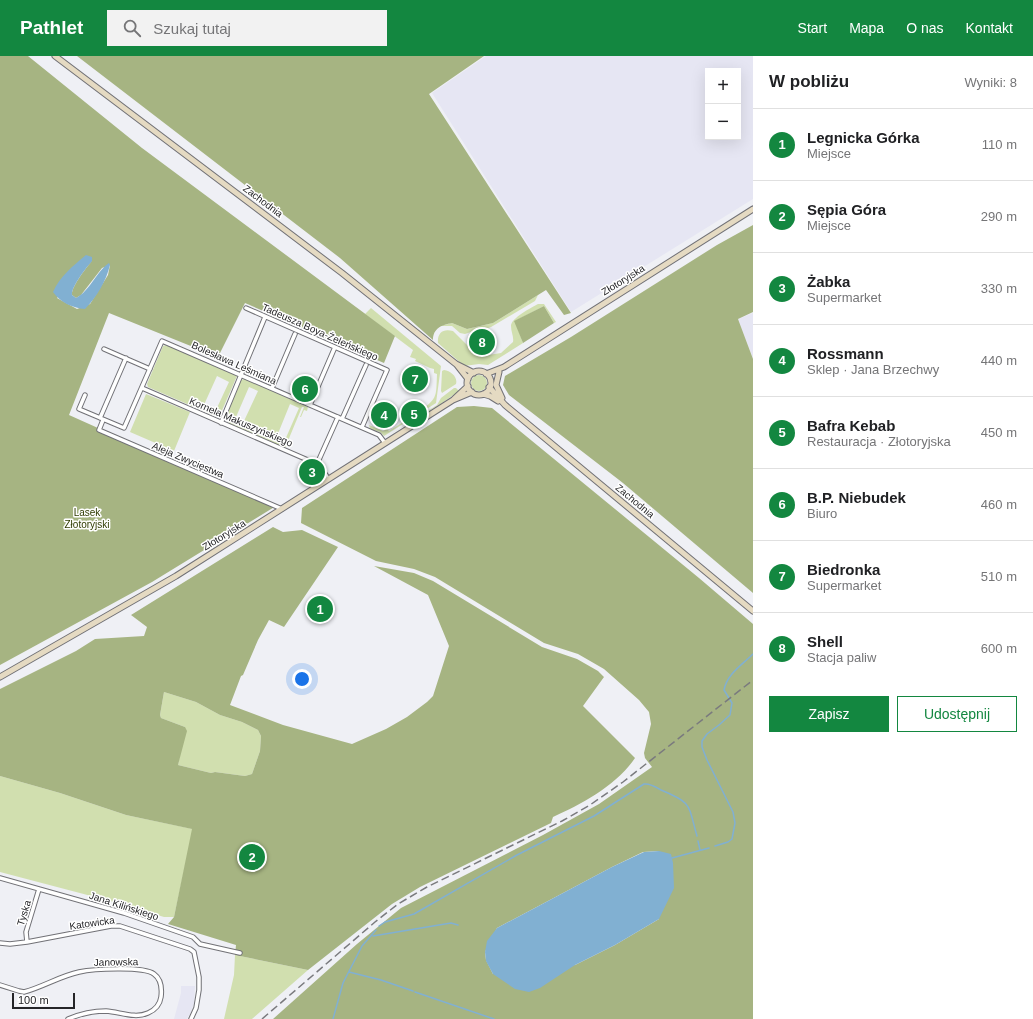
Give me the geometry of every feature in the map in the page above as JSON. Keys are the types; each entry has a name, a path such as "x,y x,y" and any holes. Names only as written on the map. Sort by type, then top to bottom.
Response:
{"main road":[{"name":"Zachodnia","path":"55,56 342,273 456,364 474,373"},
{"name":"Złotoryjska","path":"486,374 504,367 753,209"},
{"name":"Zachodnia","path":"456,364 468,379"},
{"name":"Złotoryjska","path":"490,381 504,367"},
{"path":"481,372 486,374 490,381 489,388 483,394 478,395 472,392 468,386 468,379 474,373 481,372"},
{"path":"499,372 496,385 505,405"},
{"name":"Złotoryjska","path":"453,400 468,386"},
{"name":"Zachodnia","path":"489,388 505,405 753,611"},
{"name":"Złotoryjska","path":"0,677 176,576 453,400 472,392"},
{"name":"Zachodnia","path":"483,394 490,396 505,405"}],"street":[{"name":"Tadeusza Boya-Żeleńskiego","path":"246,308 387,370 362,427"},
{"path":"221,423 265,317"},
{"path":"272,388 295,334"},
{"name":"Bolesława Leśmiana","path":"150,369 162,341 362,427 379,435 385,443"},
{"path":"310,405 335,347"},
{"path":"85,395 79,409 124,428 150,369 104,349"},
{"path":"101,419 126,358"},
{"path":"328,480 317,464 366,365"},
{"name":"Kornela Makuszyńskiego","path":"142,388 317,464"},
{"name":"Aleja Zwycięstwa","path":"101,419 99,430 282,509"},
{"name":"Jana Kilińskiego","path":"0,878 124,913 193,938 200,944 240,953"},
{"name":"Tyska","path":"26,942 26,932 39,889"},
{"name":"Katowicka","path":"0,943 10,944 26,942 111,926 120,926 190,949 194,952 199,977 197,1003 191,1019"},
{"name":"Janowska","path":"0,985 24,992 79,972 102,969 145,970 155,975 160,983 161,994 159,1003 155,1009 144,1015 137,1016 106,1011 82,1013 68,1019"}],"shaded area":[{"path":"486,56 753,56 753,199 571,312 432,93"},
{"path":"753,313 753,358 738,319"},
{"path":"181,986 195,986 194,1003 187,1019 174,1019 181,993"}],"green space":[{"name":"Lasek Złotoryjski","path":"0,56 28,56 142,148 395,336 384,363 245,303 218,357 109,313 69,415 276,506 152,582 0,665","holes":["92,261 79,278 72,292 72,295 76,298 81,295 102,268 110,265 108,275 90,304 77,309 57,298"]},
{"path":"77,56 484,56 429,94 571,313 564,315 546,290 493,323 467,329 452,323 442,326 436,330 433,340 340,258"},
{"path":"753,225 753,312 738,319 753,359 753,593 623,483 509,395 503,385 505,376 571,337 717,245"},
{"path":"538,295 535,301 486,329 485,327 465,334 460,333 452,326 440,326 452,323 467,329 493,323"},
{"path":"538,304 544,304 556,322 554,323 544,306 515,321 523,343 488,365 479,364 464,366 438,343 441,332 449,330 453,331 470,348 482,356 501,353 513,342 511,326 514,320"},
{"path":"544,306 554,323 523,343 514,321"},
{"path":"371,308 441,366 436,403 384,436 380,432 370,429 369,425 383,431 387,429 389,431 413,416 411,413 415,411 416,413 432,401 436,393 437,374 434,373 434,369 415,361 416,359 410,357 413,350 365,314"},
{"path":"166,345 237,376 220,415 217,417 148,387 147,384 163,346","holes":["217,376 229,382 215,412 203,407"]},
{"path":"444,370 453,375 456,379 456,384 442,393 442,371"},
{"path":"479,375 485,377 487,383 485,389 479,391 473,389 471,383 473,377"},
{"path":"245,379 308,407 307,411 304,410 300,417 304,407 302,407 285,448 230,424 224,417 240,380","holes":["249,387 258,391 244,421 236,417","290,404 299,408 285,440 277,436"]},
{"path":"454,388 459,391 442,403 386,437 437,405 441,398"},
{"path":"146,394 190,412 174,451 130,432"},
{"path":"474,406 492,408 753,624 753,1019 273,1019 357,944 401,908 543,835 599,804 652,767 645,758 644,753 651,724 649,712 639,700 604,669 578,654 544,643 435,577 414,569 376,561 301,523 302,508 457,407","holes":["659,851 659,919 615,945 575,965 493,974 486,960 485,952 497,928 643,852"]},
{"path":"273,527 283,532 302,530 338,547 284,627 269,620 258,640 243,675 241,676 230,705 283,725 352,744 386,729 407,717 427,702 433,696 449,646 428,595 374,566 414,573 433,581 542,647 577,659 598,671 604,677 583,706 635,758 619,777 609,785 587,800 553,817 551,823 420,887 392,904 308,970 235,955 236,945 168,924 174,917 192,829 126,815 60,793 0,776 0,689 76,651 95,639 144,636 147,627 131,615","holes":["164,692 196,702 220,715 242,722 258,730 261,736 260,751 252,774 245,776 215,772 211,773 178,765 187,731 185,727 161,718 160,715"]},
{"path":"164,692 196,702 220,715 242,722 258,730 261,736 260,751 252,774 245,776 215,772 211,773 178,765 185,727 161,718 160,715"},
{"path":"0,776 60,793 126,815 193,829 174,917 164,917 114,902 0,872"},
{"path":"235,955 308,970 252,1019 224,1019 234,975"}],"water":[{"path":"86,255 92,257 92,261 74,287 72,295 76,298 85,291 104,267 109,263 110,265 100,288 85,309 67,304 59,299 53,292 63,276"},
{"path":"659,851 671,854 673,863 674,888 659,919 615,945 575,965 540,988 529,992 515,989 493,974 486,961 485,952 487,941 497,928 612,867 644,852"}],"waterway":[{"path":"715,846 728,842 732,839 735,823 733,812 707,760 702,747 702,741 707,734 730,715 732,703 724,690 726,684 732,674 753,654"},
{"path":"379,926 385,922 414,914 517,855 594,816 644,784 648,784 671,794 684,802 690,811 697,836"},
{"path":"698,841 700,850"},
{"path":"672,858 709,848"},
{"path":"373,936 451,923 458,925"},
{"path":"333,1019 343,983 362,946 376,930"},
{"path":"349,972 381,980 413,991"},
{"path":"415,992 494,1019"}],"railway":[{"path":"262,1019 398,904 427,887 562,821 590,805 623,782 753,680"}],"place":[{"name":"Shell","path":"482,342"},
{"name":"Biedronka","path":"415,379"},
{"name":"B.P. Niebudek","path":"305,389"},
{"name":"Bafra Kebab","path":"414,414"},
{"name":"Rossmann","path":"384,415"},
{"name":"Żabka","path":"312,472"},
{"name":"Legnicka Górka","path":"320,609"},
{"name":"Sępia Góra","path":"252,857"}]}
